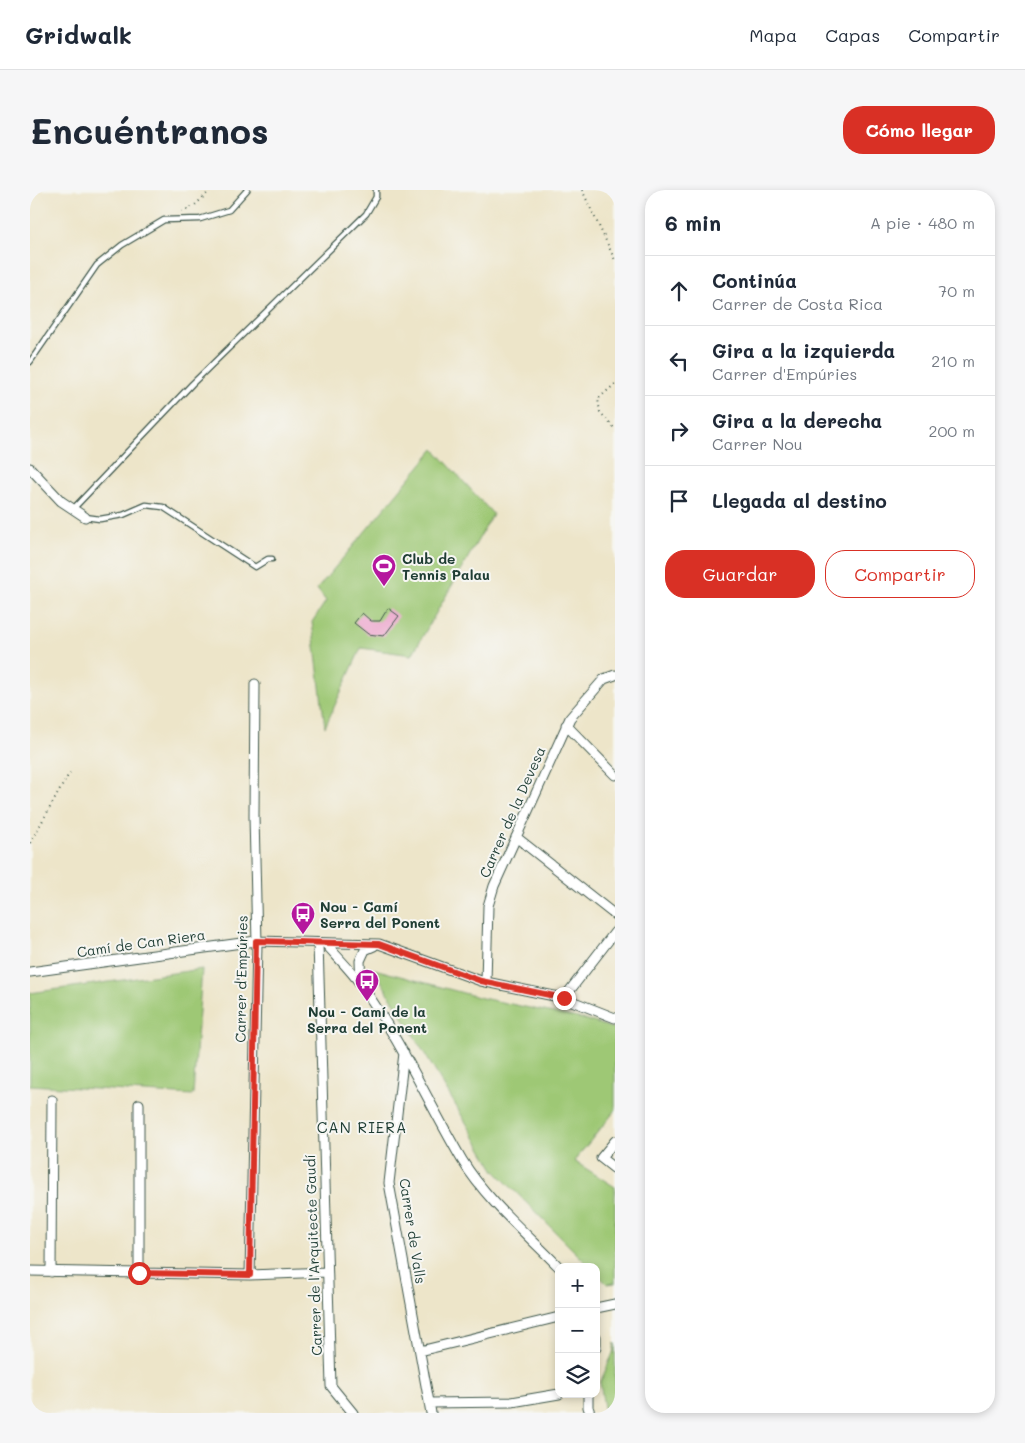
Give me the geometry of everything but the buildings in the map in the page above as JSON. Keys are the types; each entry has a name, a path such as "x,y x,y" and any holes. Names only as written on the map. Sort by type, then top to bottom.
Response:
{"street":[{"path":"30,468 62,501 85,517"},
{"name":"Carrer de la Devesa","path":"486,982 488,906 494,886 570,718 604,679 615,675"},
{"name":"Carrer d'Empúries","path":"250,1275 256,941 254,816 255,684"},
{"path":"566,725 615,775"},
{"path":"516,837 615,915"},
{"path":"564,998 615,932"},
{"name":"Camí de Can Riera","path":"30,972 256,941 379,944 486,982 564,998 615,1018"},
{"path":"322,943 361,983 404,1053 463,1161 491,1197 555,1263"},
{"name":"Carrer de l'Arquitecte Gaudí","path":"322,943 327,1272 331,1386 353,1413"},
{"path":"361,983 360,961 365,950 379,944"},
{"name":"Carrer de Valls","path":"404,1053 389,1184 431,1413"},
{"path":"51,1272 52,1100"},
{"path":"139,1104 139,1273"},
{"path":"615,1141 601,1158 615,1169"},
{"path":"30,1272 250,1275 327,1272"},
{"path":"600,1307 615,1304"},
{"path":"420,1351 555,1318"},
{"path":"429,1403 512,1402 555,1395"},
{"path":"588,1398 590,1413"}],"lane":[{"path":"30,362 97,265 122,244 164,220 200,219 229,210 247,190"},
{"path":"73,509 192,384 366,214 376,197 376,190"},
{"path":"85,517 100,519 123,515 146,505 163,508 255,567 268,559 272,559"}],"path":[{"path":"180,213 195,206 211,190"},
{"path":"582,190 615,260"},
{"path":"615,384 598,399 600,412 615,430"},
{"path":"30,843 70,772"}],"green space":[{"name":"Club de Tennis Palau","path":"434,449 493,514 412,655 361,648 325,727 312,622 326,601 317,589"},
{"path":"202,969 193,1095 30,1085 30,993"},
{"path":"374,969 482,998 587,1020 615,1029 615,1111 574,1161 615,1187 615,1283 607,1284 600,1277 600,1263 586,1263 495,1171"},
{"path":"615,1343 615,1413 605,1413 600,1383 613,1353"}],"place":[{"name":"Club de Tennis Palau","path":"384,587"},
{"name":"Nou - Camí Serra del Ponent","path":"303,935"},
{"name":"Nou - Camí de la Serra del Ponent","path":"367,1002"}],"district":[{"name":"CAN RIERA","path":"362,1127"}],"route":[{"path":"139,1273 250,1275 256,941 379,944 481,981 564,998"}]}
